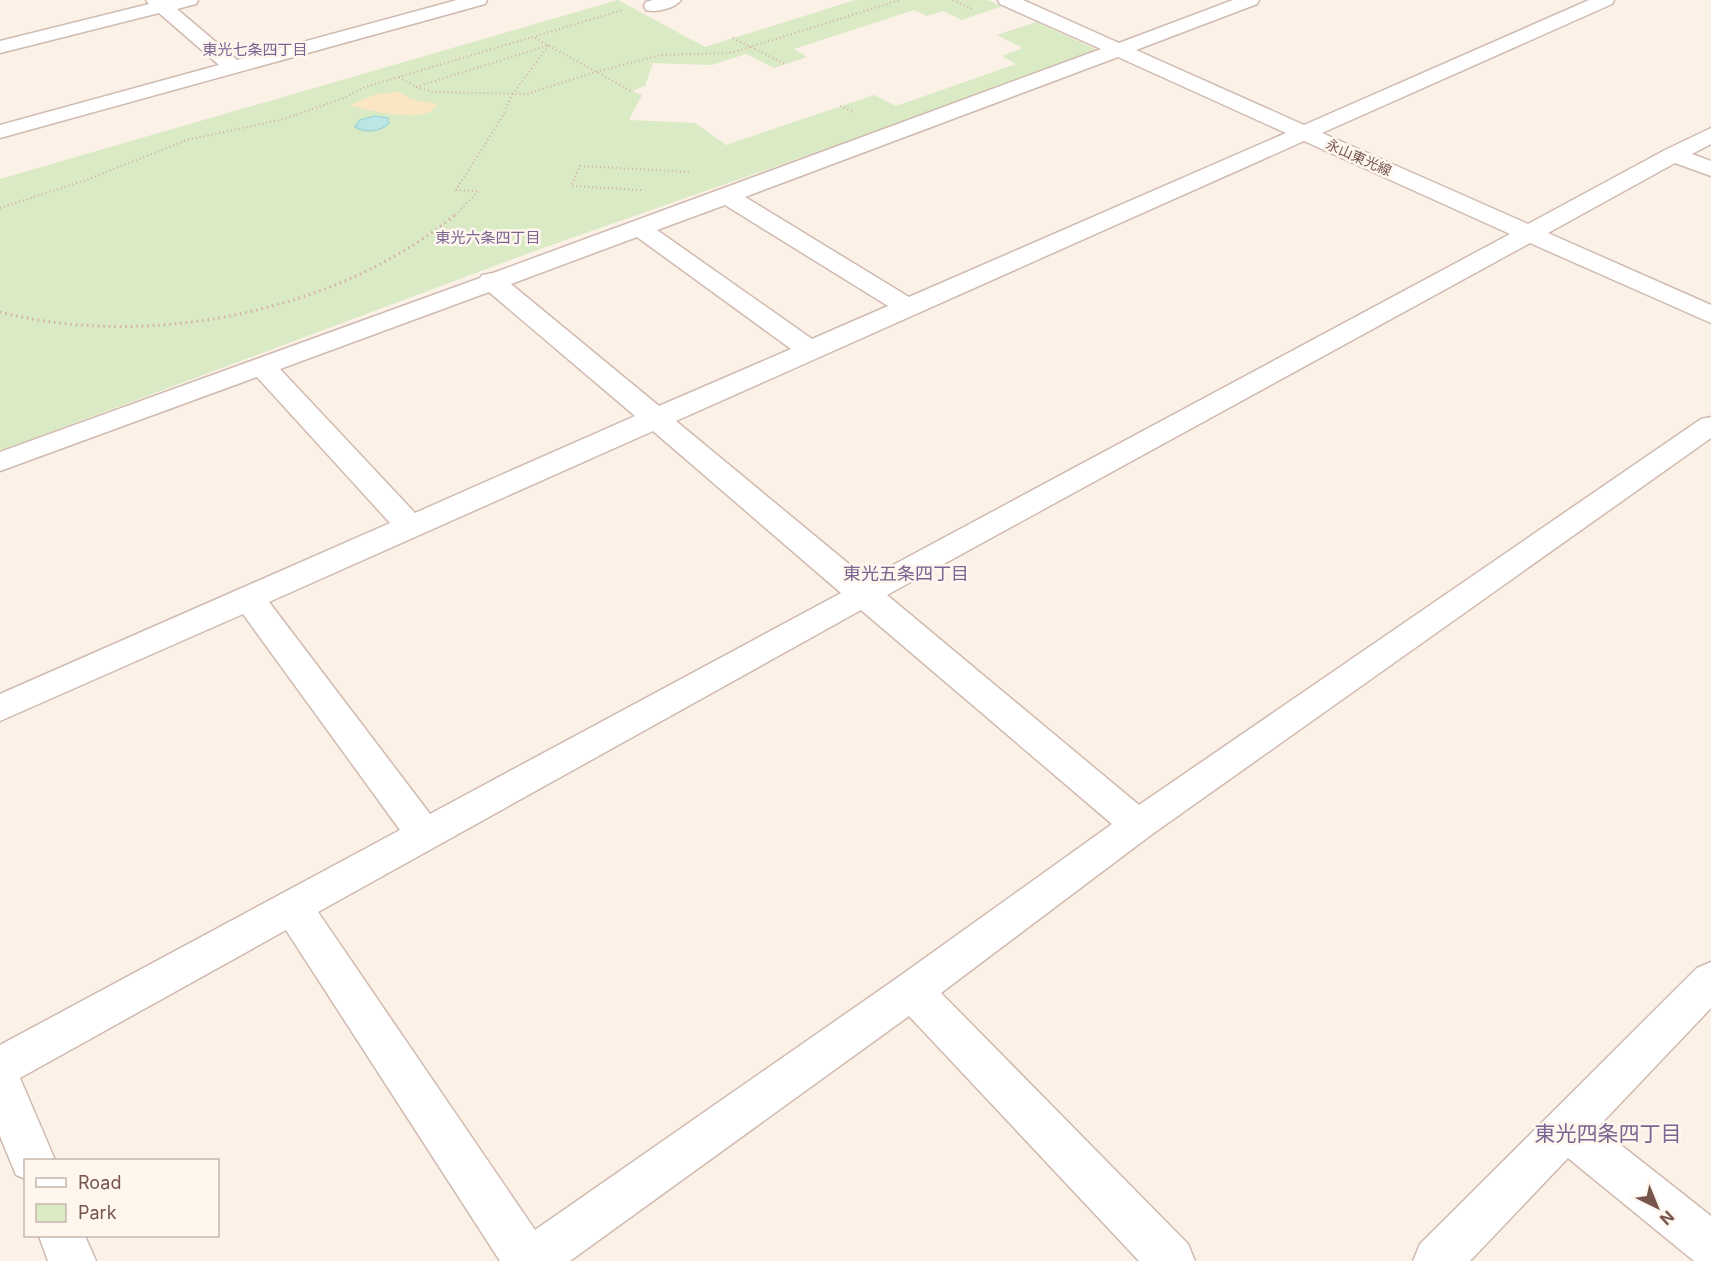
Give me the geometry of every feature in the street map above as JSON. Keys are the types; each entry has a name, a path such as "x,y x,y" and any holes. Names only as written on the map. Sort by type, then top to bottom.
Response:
{"street":[{"path":"0,47 159,3 189,0"},
{"path":"0,132 478,0"},
{"path":"653,6 672,0"},
{"name":"永山東光線","path":"1007,0 1711,315"},
{"path":"0,462 491,280 899,133 1251,0"},
{"path":"0,708 1605,0"},
{"path":"159,3 233,67"},
{"path":"0,1067 426,836 864,594 1711,135"},
{"path":"1673,155 1711,169"},
{"path":"725,195 907,307"},
{"path":"638,227 810,350"},
{"path":"491,280 1138,825"},
{"path":"261,365 410,526"},
{"path":"293,908 529,1261 912,991 1138,825 1711,425"},
{"path":"248,597 426,836"},
{"path":"1437,1261 1711,980"},
{"path":"912,991 1171,1261"},
{"path":"0,1082 31,1159"},
{"path":"1566,1129 1711,1245"},
{"path":"62,1237 72,1261"}],"path":[{"path":"398,77 416,87 433,92 527,94 595,72 661,56 731,53 900,0"},
{"path":"0,208 76,184 187,140 284,119 345,98 365,87 630,8"},
{"path":"535,38 631,91"},
{"path":"733,38 785,64"},
{"path":"416,87 549,45"},
{"path":"0,312 33,321 77,327 121,329 239,315 316,292 357,277 395,259 459,213 479,191 456,190 502,117 512,95 549,45"}],"green space":[{"path":"618,0 705,47 855,0 988,0 1002,6 962,20 943,11 927,16 914,10 794,49 807,57 774,68 746,54 712,65 653,63 645,86 632,91 642,95 629,120 695,123 726,145 874,95 896,106 1016,64 1002,56 1023,48 997,35 1036,22 1102,52 540,249 0,451 0,179"}],"sand":[{"path":"400,92 410,99 438,104 420,115 377,112 349,105 377,94"}],"water":[{"path":"375,116 388,118 389,123 373,131 355,127 360,120"}],"district":[{"name":"東光七条四丁目","path":"255,49"},
{"name":"東光六条四丁目","path":"488,237"},
{"name":"東光五条四丁目","path":"906,573"},
{"name":"東光四条四丁目","path":"1608,1133"}]}
